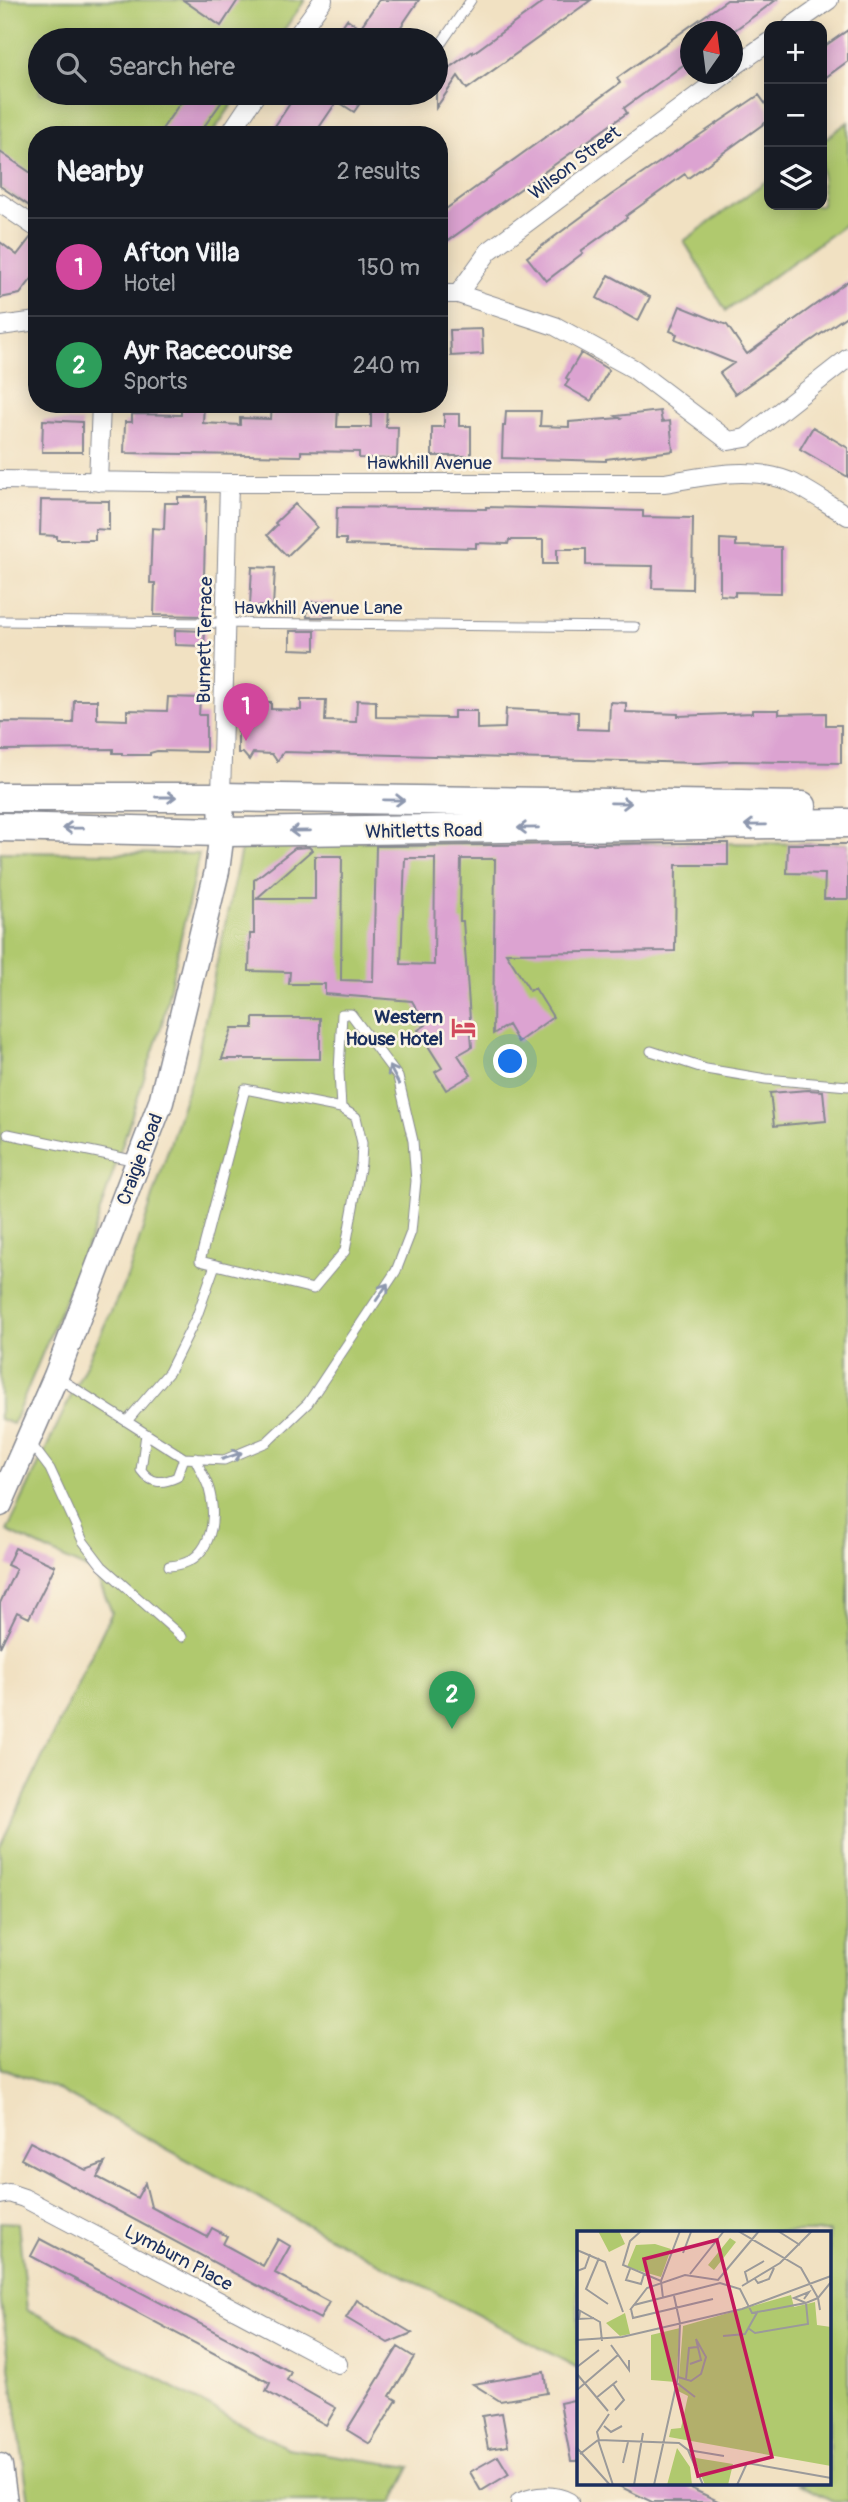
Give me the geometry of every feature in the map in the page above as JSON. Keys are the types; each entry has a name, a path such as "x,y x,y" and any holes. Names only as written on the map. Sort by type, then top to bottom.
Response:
{"main road":[{"name":"Whitletts Road","path":"0,797 221,797 848,806"},
{"name":"Craigie Road","path":"0,1504 56,1376 161,1102 218,872 222,832 221,797"},
{"name":"Whitletts Road","path":"0,827 222,832 848,823"},
{"path":"0,2466 5,2502"}],"street":[{"path":"303,28 323,0"},
{"path":"799,21 829,0"},
{"path":"743,61 764,46"},
{"name":"Wilson Street","path":"458,294 489,251 713,84"},
{"path":"235,126 249,105"},
{"path":"0,203 28,222"},
{"path":"448,294 458,294 555,326 634,369 729,442 746,438 848,358"},
{"path":"0,326 28,321"},
{"path":"98,482 101,413"},
{"name":"Hawkhill Avenue","path":"0,480 665,483 723,473 757,474 789,482 848,516"},
{"name":"Burnett Terrace","path":"221,797 229,483"},
{"name":"Lymburn Place","path":"0,2195 9,2193 24,2198 338,2364"},
{"path":"520,2502 541,2496 561,2498 569,2502"}],"lane":[{"path":"448,33 471,0"},
{"name":"Hawkhill Avenue Lane","path":"0,621 635,627"},
{"path":"56,1376 184,1458 224,1460 267,1442 308,1403 396,1271 411,1232 416,1181 413,1141 398,1077 351,1014 342,1014 339,1072 341,1108"},
{"path":"650,1051 718,1071 765,1079 848,1086"},
{"path":"245,1089 341,1108 356,1117 362,1143 345,1251 313,1289 200,1261 245,1089"},
{"path":"8,1134 139,1161"},
{"path":"127,1421 169,1372 197,1316 215,1265"},
{"path":"146,1434 141,1470 147,1478 166,1482 177,1477 184,1458"},
{"path":"28,1440 50,1469 83,1541 102,1566 182,1637"},
{"path":"169,1566 183,1565 191,1561 201,1553 209,1539 212,1521 209,1490 195,1458"}],"green space":[{"path":"0,0 305,0 285,28 28,28 28,105 232,105 217,126 28,126 28,205 0,186"},
{"path":"848,122 848,222 726,311 684,241 764,183 764,210 827,210 827,137"},
{"path":"243,840 848,844 848,2502 835,2502 800,2484 830,2484 830,2231 577,2231 577,2367 53,2087 0,2068 0,1846 112,1612 95,1573 7,1531 127,1278 195,1066"},
{"path":"0,852 199,854 162,1024 95,1227 13,1424 0,1419"},
{"path":"0,2222 18,2223 27,2309 287,2448 411,2467 393,2502 29,2502 0,2296"}],"building":[{"path":"183,0 238,0 221,26"},
{"path":"379,0 419,0 400,28 360,28"},
{"path":"546,0 591,0 467,89 458,76 448,91 448,69"},
{"path":"727,0 776,0 743,24 743,21 697,21"},
{"path":"347,19 360,28 341,28"},
{"path":"848,30 848,61 827,76 827,45"},
{"path":"680,33 680,67 624,108 627,113 448,241 448,207 620,83 617,78"},
{"path":"759,95 764,102 764,124 688,178 685,174 626,216 627,218 581,251 583,253 546,281 527,257 611,195"},
{"path":"179,105 219,105 204,126 164,126"},
{"path":"289,105 334,105 320,126 275,126"},
{"path":"343,105 359,105 354,112"},
{"path":"0,152 28,171 28,205 0,186"},
{"path":"28,241 28,284 20,294 0,298 0,242 17,255"},
{"path":"609,275 650,297 638,321 597,298"},
{"path":"848,281 848,315 735,394 720,373 734,363 675,339 677,334 670,331 680,306 727,325 747,354"},
{"path":"482,329 483,354 451,356 450,330"},
{"path":"581,353 609,370 591,401 565,386 569,380 566,378"},
{"path":"506,411 541,411 540,426 569,427 569,422 620,418 616,416 660,411 662,422 670,421 673,451 606,461 502,458"},
{"path":"204,413 203,423 240,425 240,418 271,419 271,413 338,413 337,427 371,427 371,413 387,413 386,427 398,427 397,459 359,458 359,452 301,451 301,456 124,453 125,422 132,422 132,414"},
{"path":"444,414 459,414 459,426 471,426 471,456 432,456 432,427 444,427"},
{"path":"43,420 82,422 82,452 42,452"},
{"path":"813,427 848,448 848,477 800,449"},
{"path":"178,497 206,497 203,616 154,615 155,583 150,583 152,528 164,529 165,503 178,503"},
{"path":"41,500 109,501 109,530 95,529 95,540 57,540 57,536 40,535"},
{"path":"295,504 317,527 287,556 267,535 277,525 275,523"},
{"path":"337,507 643,511 643,517 693,518 692,589 652,588 653,566 586,565 586,549 557,549 557,564 543,564 543,540 509,540 508,544 476,543 476,548 346,545 346,539 336,539"},
{"path":"720,539 736,540 736,546 781,547 781,593 735,592 735,596 720,595"},
{"path":"252,567 275,568 273,607 250,606"},
{"path":"307,602 334,602 333,617 307,617"},
{"path":"175,630 205,631 204,646 175,645"},
{"path":"290,631 315,631 315,650 290,649"},
{"path":"168,697 200,698 199,715 206,715 206,752 157,751 150,755 122,755 113,753 113,749 0,750 0,722 73,723 74,700 97,700 97,719 127,720 127,710 167,711"},
{"path":"301,700 326,700 325,721 356,722 357,700 376,701 376,717 454,718 454,711 477,711 477,729 505,728 506,709 578,712 578,729 609,730 610,702 626,703 626,712 678,716 752,713 752,710 779,710 779,714 826,713 826,725 841,725 841,763 698,763 284,752 277,761 272,754 253,753 249,760 243,753 238,753 238,721 254,721 255,702 271,702 271,709 301,710"},
{"path":"728,843 728,865 676,865 675,951 506,953 530,991 535,988 553,1017 518,1042 508,1025 493,1034 495,859 461,859 460,921 463,921 472,1047 458,1055 471,1075 446,1090 435,1072 442,1068 418,1030 426,1025 412,1001 325,994 325,984 289,984 290,972 249,971 250,934 254,934 254,880 295,848 309,847 312,850 256,899 315,899 315,856 342,856 341,980 373,981 376,846","holes":["405,858 435,858 434,965 401,964"]},
{"path":"788,844 848,844 848,899 824,899 825,874 787,873"},
{"path":"253,1018 320,1018 320,1059 222,1059 232,1028 253,1028"},
{"path":"823,1091 826,1121 774,1126 770,1093"},
{"path":"15,1548 55,1566 29,1618 17,1612 0,1647 0,1603 16,1569 7,1565"},
{"path":"30,2142 86,2170 105,2163 97,2177 137,2198 145,2183 151,2207 207,2237 212,2228 227,2236 223,2244 263,2266 278,2239 290,2246 275,2273 329,2302 320,2319 21,2159"},
{"path":"40,2239 291,2372 287,2380 336,2408 326,2425 266,2391 270,2383 31,2256"},
{"path":"357,2300 412,2333 388,2343 346,2318"},
{"path":"398,2347 414,2357 390,2396 397,2400 370,2444 347,2430"},
{"path":"544,2372 547,2393 500,2401 473,2384"},
{"path":"577,2399 577,2461 571,2461 560,2403"},
{"path":"502,2413 508,2446 488,2449 482,2416"},
{"path":"498,2456 509,2474 481,2491 470,2472"},
{"path":"615,2484 692,2484 690,2488 720,2502 652,2502"}],"place":[{"name":"Afton Villa","path":"246,741"},
{"name":"Western House Hotel","path":"463,1027"},
{"name":"Ayr Racecourse","path":"452,1729"}]}
